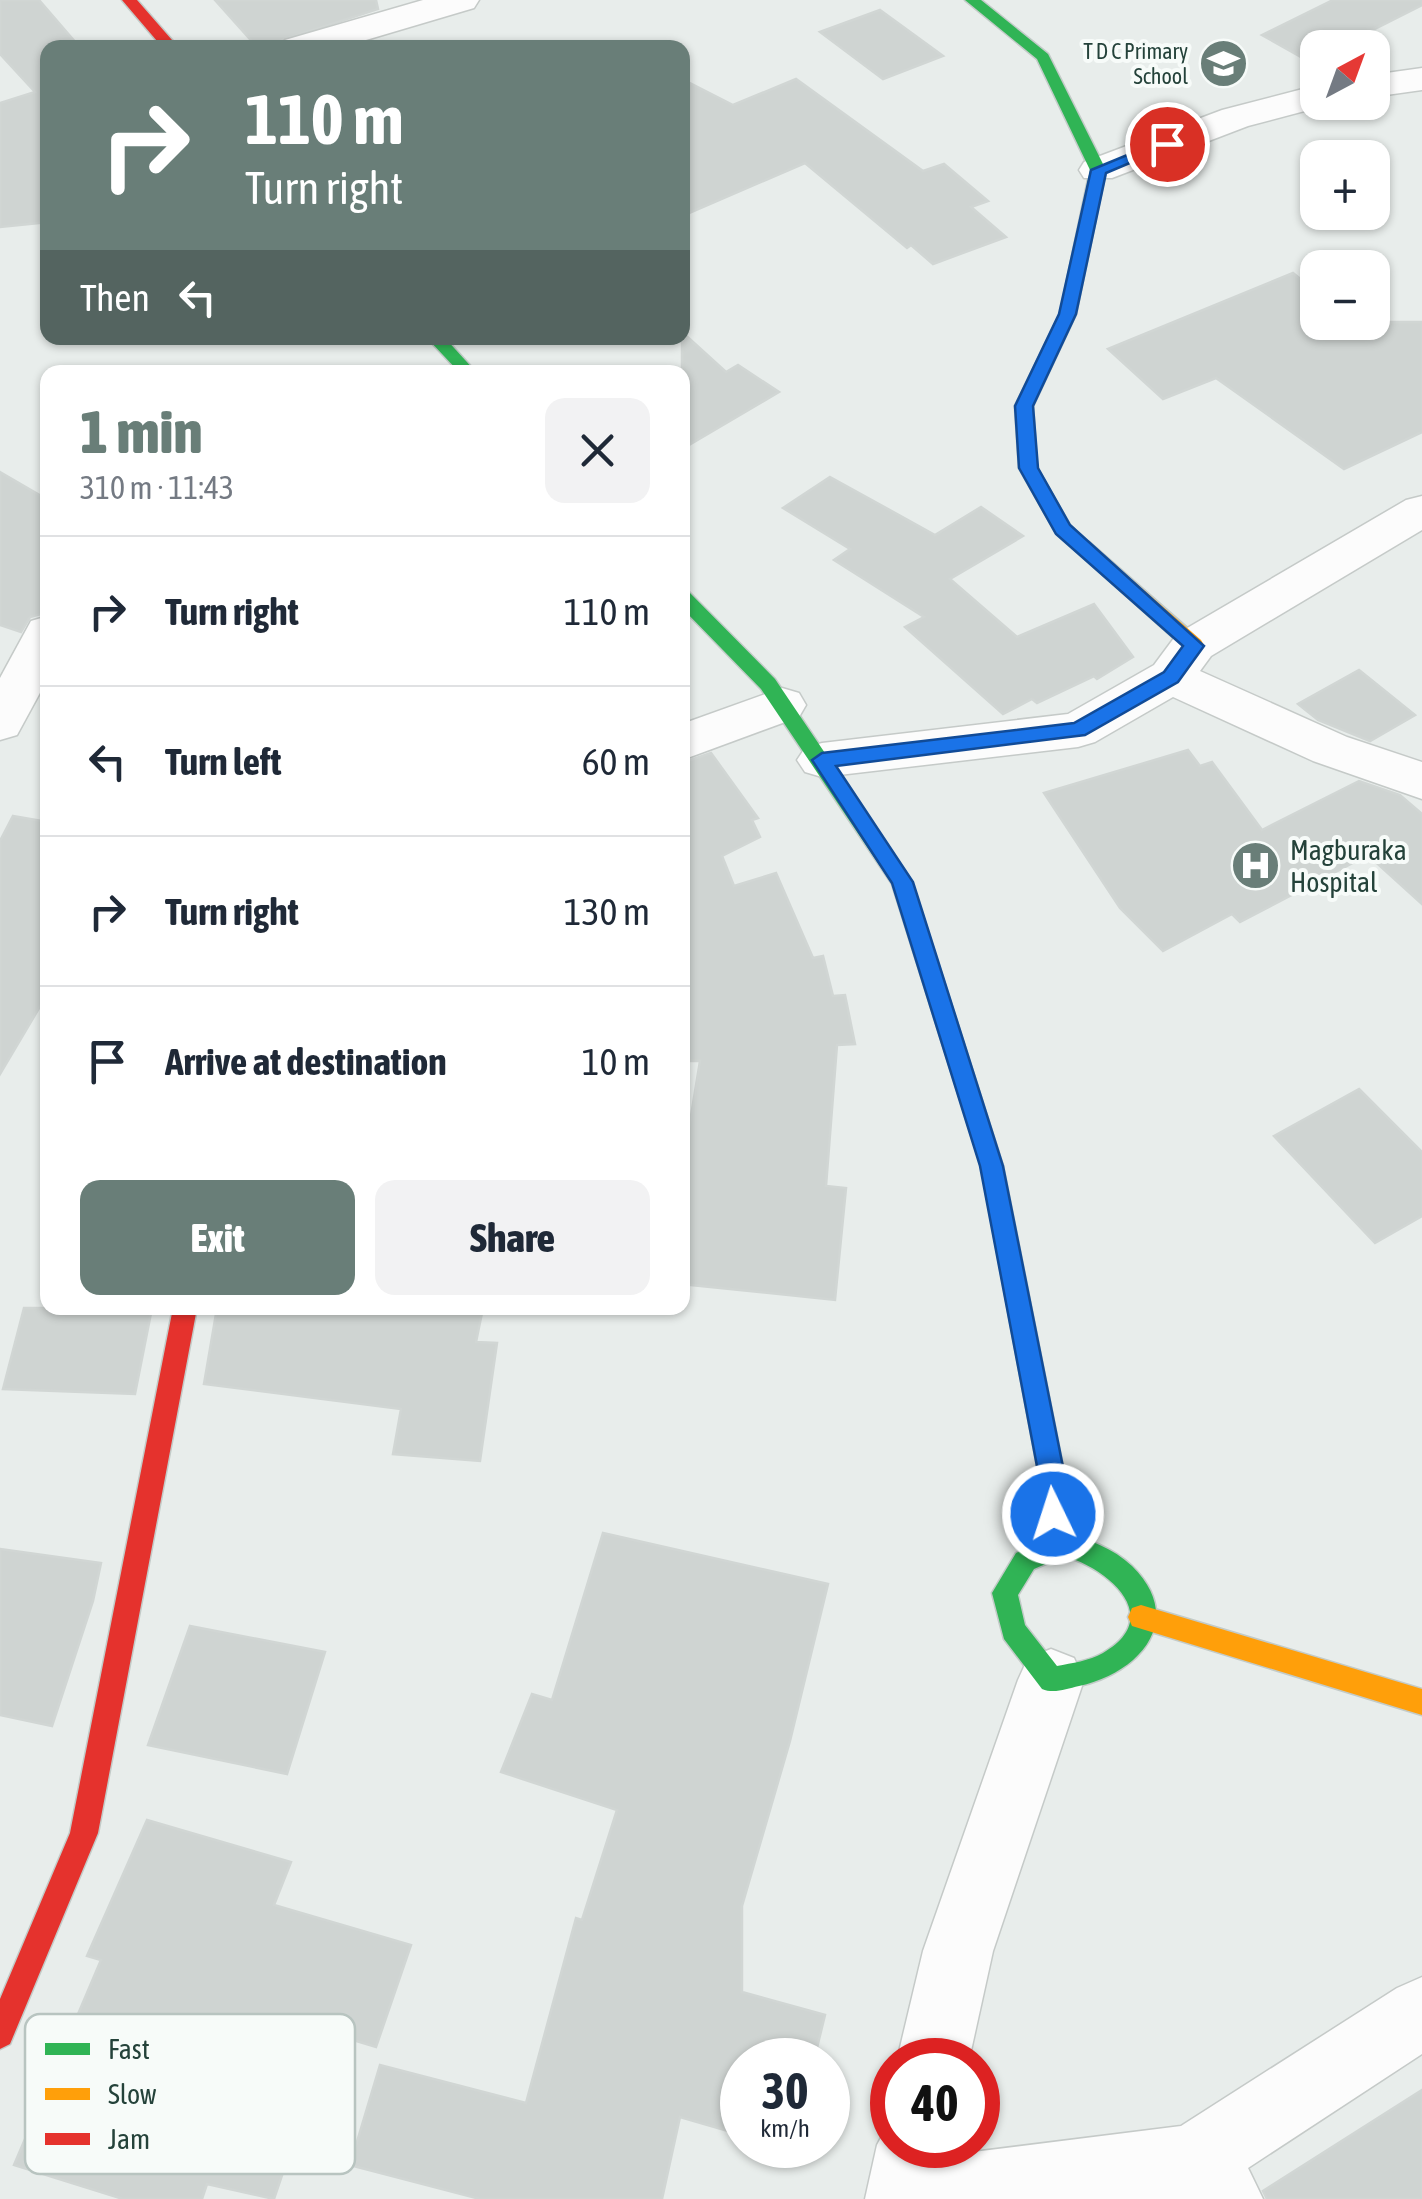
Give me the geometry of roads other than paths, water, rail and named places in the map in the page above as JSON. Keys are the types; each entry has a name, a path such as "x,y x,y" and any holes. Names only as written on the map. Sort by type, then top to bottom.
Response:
{"street":[{"path":"129,0 165,40"},
{"path":"325,40 461,0"},
{"path":"972,0 1042,57 1098,170 1068,314 1024,406 1028,468 1063,529 1183,661 1330,749 1422,781"},
{"path":"1390,83 1422,79"},
{"path":"1098,170 1235,118 1300,101"},
{"path":"443,345 461,365"},
{"path":"822,760 1078,730 1422,510"},
{"path":"690,605 782,705 902,882 992,1166 1053,1482 1053,1546"},
{"path":"0,723 40,647"},
{"path":"690,740 782,705"},
{"path":"0,2034 84,1833 184,1315"},
{"path":"1053,1546 1086,1546 1113,1559 1140,1596 1142,1618 1136,1639 1121,1656 1100,1668 1051,1680 1020,1642 1004,1606 1007,1584 1018,1564 1034,1552 1053,1546"},
{"path":"1142,1618 1422,1702"},
{"path":"938,2038 958,1951 1051,1680"},
{"path":"909,2168 902,2199 1209,2180 1422,2012"}],"place":[{"name":"T D C Primary School","path":"1223,64"},
{"name":"Magburaka Hospital","path":"1255,866"}]}
